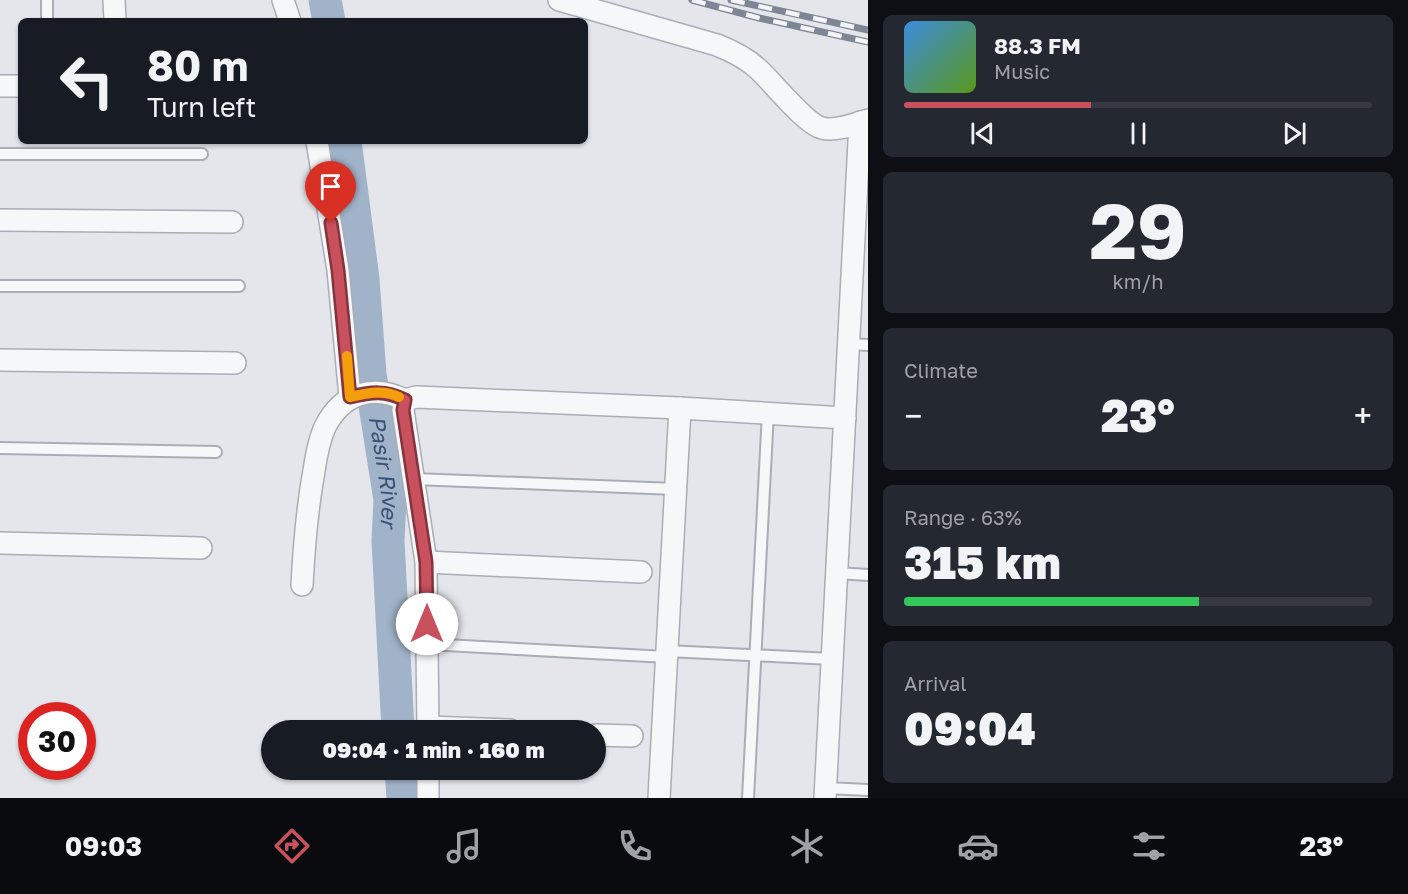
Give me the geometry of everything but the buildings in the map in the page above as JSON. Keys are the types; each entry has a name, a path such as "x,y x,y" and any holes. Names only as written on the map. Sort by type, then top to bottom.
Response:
{"street":[{"path":"114,0 115,18"},
{"path":"284,0 289,18"},
{"path":"559,0 717,45 740,54 756,67 810,122 822,129 864,121 858,344 845,418 826,793"},
{"path":"0,86 18,86"},
{"path":"317,144 338,270 364,394"},
{"path":"0,220 232,222"},
{"path":"0,360 235,363"},
{"path":"302,585 306,518 317,455 325,428 336,410 364,394 392,393 405,400 416,397 768,412 845,418"},
{"path":"405,400 403,410 426,562 428,720"},
{"path":"659,798 680,408"},
{"path":"0,543 201,548"},
{"path":"426,562 641,572"},
{"path":"606,735 632,736"},
{"path":"428,780 428,798"}],"lane":[{"path":"47,0 47,18"},
{"path":"0,154 202,154"},
{"path":"0,286 239,286"},
{"path":"748,798 768,412"},
{"path":"0,448 216,452"},
{"path":"414,479 676,489"},
{"path":"837,573 868,574"},
{"path":"427,644 832,659"},
{"path":"826,793 868,790"}],"waterway":[{"name":"Pasir River","path":"325,0 328,18"},
{"name":"Pasir River","path":"345,144 363,279 370,374 390,500 388,541 397,720"},
{"name":"Pasir River","path":"402,780 403,798"}],"railway":[{"path":"692,0 759,18 868,42"},
{"path":"731,0 868,30"}],"slow traffic":[{"path":"347,356 350,397 379,392 392,393 399,397"}],"route":[{"path":"331,223 338,270 350,397 379,392 392,393 405,400 403,410 426,562 427,624"}]}
